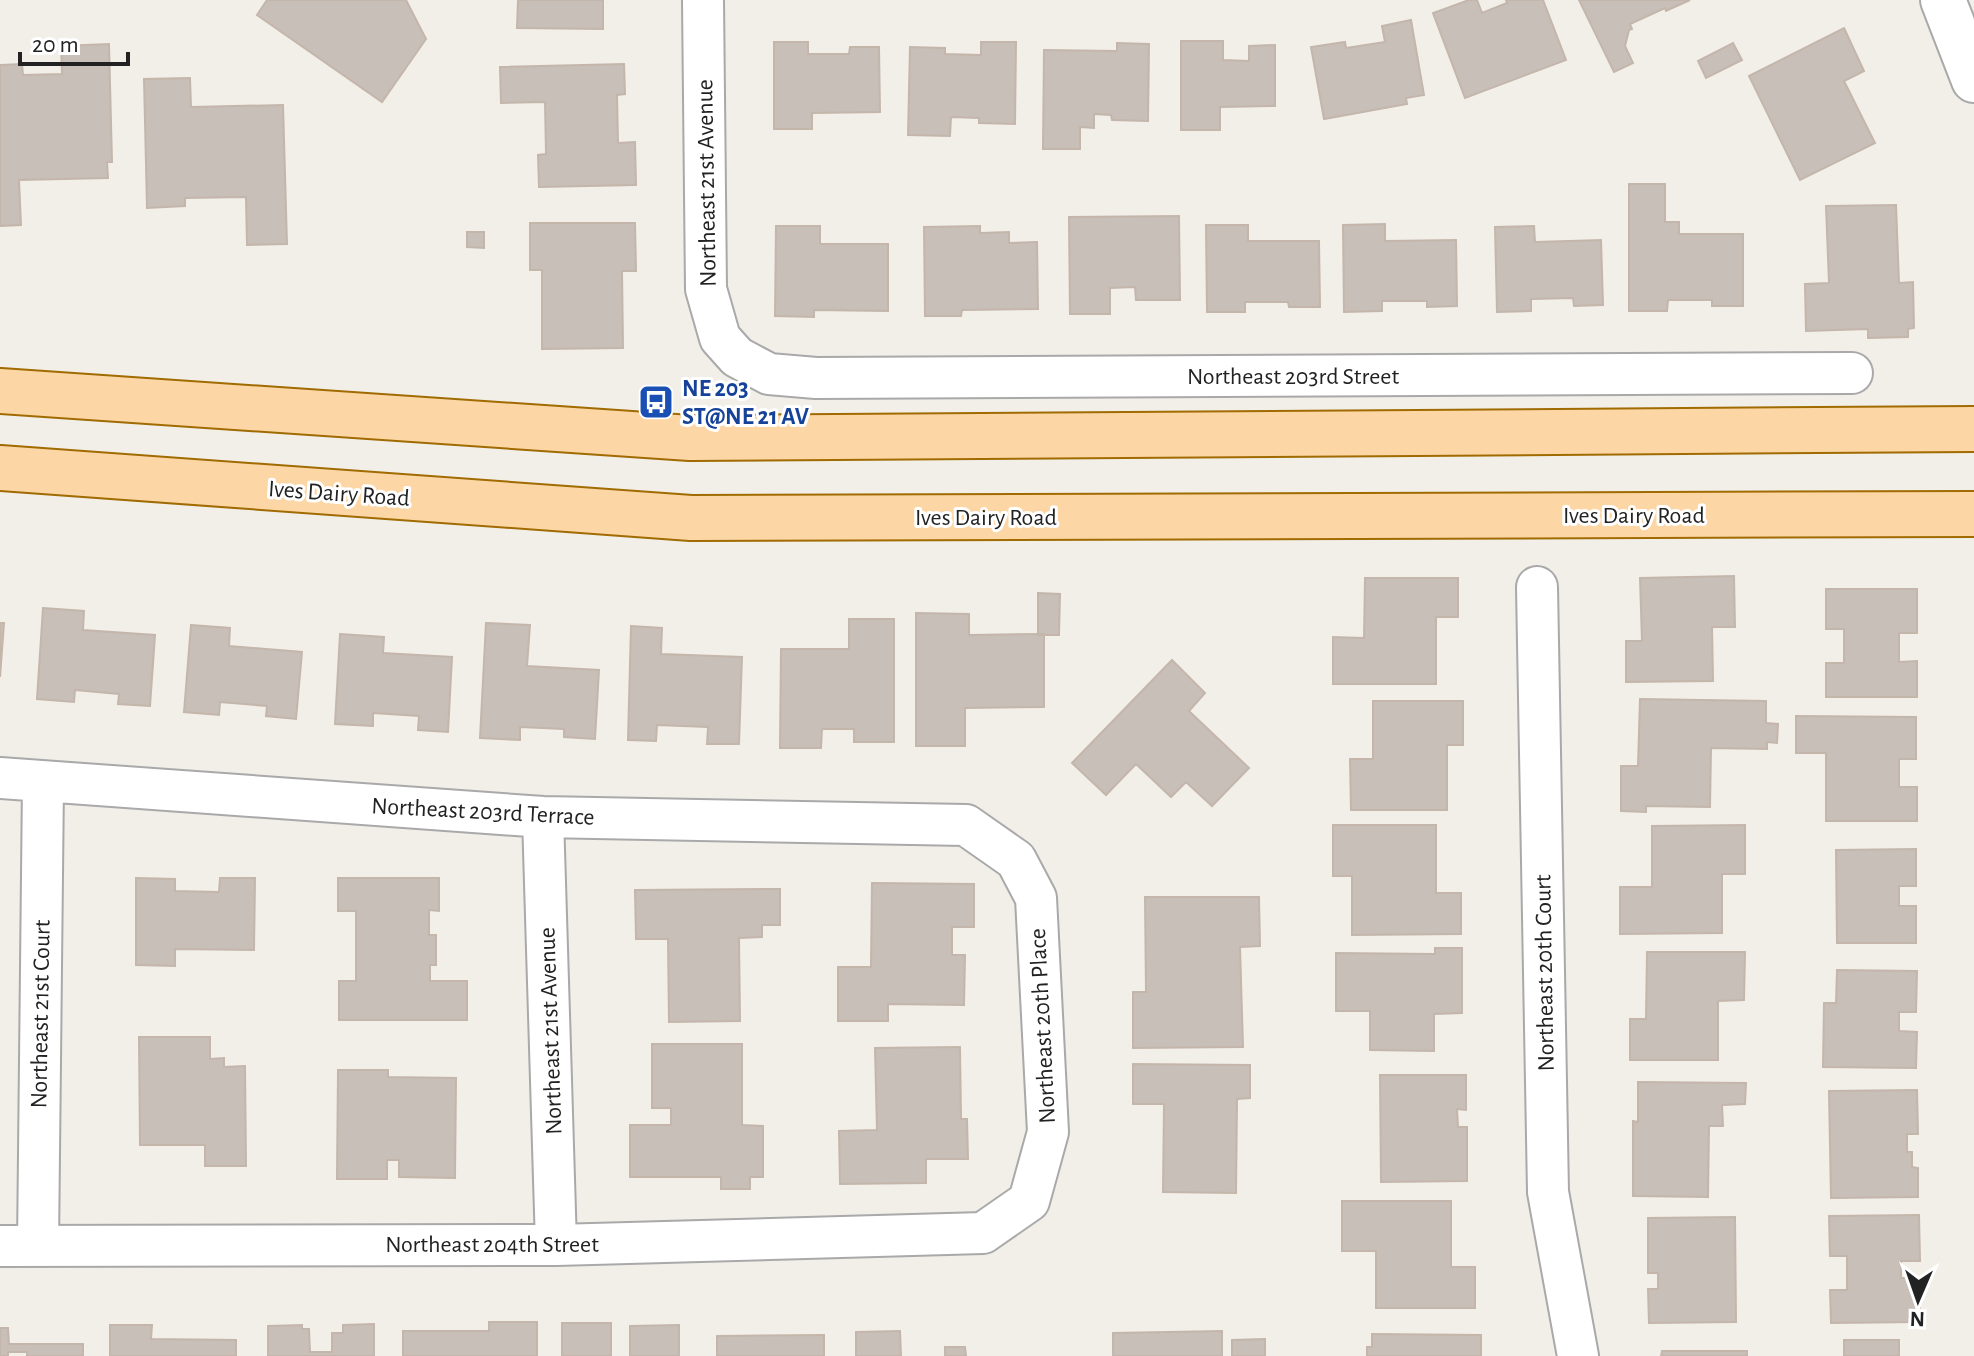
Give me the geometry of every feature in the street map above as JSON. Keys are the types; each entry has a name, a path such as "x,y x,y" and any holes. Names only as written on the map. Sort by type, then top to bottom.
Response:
{"main road":[{"path":"0,391 690,438 1974,429"},
{"name":"Ives Dairy Road","path":"0,468 691,518 1974,514"}],"street":[{"name":"Northeast 21st Avenue","path":"703,0 706,289 720,338 737,357"},
{"path":"1943,0 1974,80"},
{"name":"Northeast 203rd Street","path":"737,357 769,374 816,378 1852,373"},
{"name":"Northeast 20th Court","path":"1537,587 1548,1192 1578,1356"},
{"name":"Northeast 203rd Terrace","path":"0,778 543,817 966,825"},
{"name":"Northeast 21st Court","path":"19,1246 43,782"},
{"name":"Northeast 21st Avenue","path":"543,817 556,1245"},
{"name":"Northeast 20th Place","path":"966,825 1016,860 1036,898 1048,1132 1029,1201 983,1233"},
{"name":"Northeast 204th Street","path":"19,1246 556,1245 983,1233"}],"building":[{"path":"267,0 406,0 426,39 382,102 257,15"},
{"path":"518,0 603,0 603,29 517,28"},
{"path":"1477,0 1482,13 1507,3 1506,0 1543,0 1566,60 1465,98 1433,13"},
{"path":"1579,0 1690,0 1630,24 1632,29 1625,46 1633,63 1614,72"},
{"path":"1411,20 1424,95 1406,98 1407,104 1324,119 1311,47 1345,42 1346,48 1385,42 1382,26"},
{"path":"1844,28 1864,71 1844,81 1875,143 1800,180 1749,76"},
{"path":"1181,41 1223,41 1223,60 1249,61 1249,46 1275,45 1275,106 1220,107 1220,130 1181,130"},
{"path":"774,42 808,42 808,54 849,54 850,47 879,47 880,112 812,113 812,129 774,129"},
{"path":"981,42 1016,42 1015,124 979,123 979,118 951,117 950,136 908,135 910,47 945,48 945,54 981,55"},
{"path":"1117,43 1149,44 1148,121 1112,120 1111,115 1094,114 1094,128 1080,127 1080,149 1043,149 1044,50 1117,51"},
{"path":"1733,43 1742,60 1706,78 1698,61"},
{"path":"109,44 112,162 107,162 108,178 19,180 21,225 0,226 0,65 22,64 23,75 62,74 61,46"},
{"path":"624,64 625,94 617,95 618,143 635,142 636,185 539,187 538,155 546,154 545,102 501,103 500,67"},
{"path":"190,78 191,107 283,105 287,244 247,245 246,197 185,198 185,206 147,208 144,79"},
{"path":"1629,184 1665,184 1665,222 1679,222 1679,234 1743,234 1743,306 1712,306 1712,300 1668,300 1667,311 1629,311"},
{"path":"1896,205 1899,283 1913,282 1914,328 1908,329 1908,337 1868,338 1868,329 1806,331 1805,284 1829,283 1826,206"},
{"path":"1179,216 1180,300 1136,300 1135,287 1110,288 1110,314 1070,314 1069,217"},
{"path":"530,223 635,223 636,271 622,271 623,348 542,349 542,270 530,270"},
{"path":"1385,224 1385,241 1456,240 1457,306 1427,307 1427,301 1382,301 1382,311 1344,312 1343,225"},
{"path":"1206,225 1248,225 1248,241 1319,241 1320,307 1289,307 1288,302 1245,302 1245,312 1207,312"},
{"path":"776,226 820,226 820,244 888,244 888,311 814,310 814,317 775,316"},
{"path":"980,226 980,233 1009,232 1009,243 1037,242 1038,309 962,310 961,316 925,316 924,227"},
{"path":"1534,226 1535,242 1601,240 1603,305 1574,306 1573,298 1531,299 1531,311 1497,312 1495,227"},
{"path":"467,232 484,232 484,248 467,247"},
{"path":"1734,576 1735,627 1712,627 1713,681 1626,682 1626,641 1642,641 1640,578"},
{"path":"1365,578 1458,578 1458,617 1436,617 1436,684 1333,684 1333,637 1364,638"},
{"path":"1826,589 1917,589 1917,633 1899,633 1899,662 1917,661 1917,697 1826,697 1826,663 1844,663 1844,629 1826,629"},
{"path":"1038,593 1060,594 1059,635 1038,635"},
{"path":"43,608 84,611 83,630 155,635 150,706 118,704 119,694 75,690 74,702 37,699"},
{"path":"916,613 969,614 969,635 1044,634 1044,707 965,708 965,746 916,746"},
{"path":"849,619 894,619 894,742 854,742 854,729 822,729 821,748 780,748 781,649 849,649"},
{"path":"0,623 4,623 0,677"},
{"path":"486,623 530,625 527,666 599,670 595,739 564,737 564,729 520,727 520,740 480,738"},
{"path":"191,625 230,628 229,646 302,652 296,719 266,716 267,706 220,702 219,715 184,712"},
{"path":"631,626 662,628 661,654 742,657 739,744 707,744 708,727 657,725 656,741 628,740"},
{"path":"340,634 384,637 383,653 452,657 448,732 418,730 419,716 373,713 373,726 335,724"},
{"path":"1172,660 1205,693 1189,711 1249,768 1212,806 1186,782 1171,797 1136,764 1106,795 1072,763"},
{"path":"1640,699 1766,701 1766,723 1778,724 1777,743 1767,742 1767,749 1711,748 1710,807 1646,806 1646,812 1621,811 1621,766 1638,766"},
{"path":"1373,701 1463,701 1463,745 1447,745 1447,810 1351,810 1350,759 1373,759"},
{"path":"1796,716 1916,717 1916,759 1899,759 1899,787 1917,787 1917,821 1826,821 1826,753 1796,753"},
{"path":"1333,825 1436,825 1436,893 1461,893 1461,934 1352,935 1352,876 1333,876"},
{"path":"1745,825 1745,874 1722,874 1722,933 1620,934 1620,887 1652,887 1652,826"},
{"path":"1916,849 1916,886 1899,886 1899,906 1916,906 1916,943 1837,943 1836,850"},
{"path":"136,878 175,879 175,891 219,892 220,878 255,878 254,950 175,949 175,966 136,965"},
{"path":"338,878 439,878 439,911 429,910 429,935 436,935 436,965 430,965 430,981 467,981 467,1020 339,1020 339,981 356,981 356,911 338,911"},
{"path":"872,883 974,884 974,927 952,927 952,955 965,955 964,1005 888,1004 888,1021 838,1021 838,967 871,967"},
{"path":"780,889 780,925 762,925 762,937 739,938 740,1021 669,1022 668,939 636,939 635,890"},
{"path":"1145,897 1259,897 1260,946 1240,947 1243,1047 1133,1048 1133,992 1146,992"},
{"path":"1435,948 1462,948 1462,1013 1434,1014 1434,1051 1370,1050 1370,1011 1336,1011 1336,953 1435,954"},
{"path":"1647,952 1745,952 1744,1000 1718,1001 1718,1060 1630,1060 1630,1019 1646,1019"},
{"path":"1837,970 1917,971 1916,1012 1899,1012 1899,1031 1917,1032 1916,1068 1823,1067 1824,1003 1836,1003"},
{"path":"139,1037 210,1037 210,1059 224,1058 224,1067 245,1066 246,1166 205,1166 205,1145 140,1145"},
{"path":"652,1044 742,1044 742,1125 763,1126 763,1177 750,1177 750,1189 721,1189 721,1177 630,1177 630,1125 671,1125 671,1108 652,1108"},
{"path":"960,1047 961,1119 967,1119 968,1159 926,1159 926,1183 840,1184 839,1131 877,1130 875,1048"},
{"path":"1133,1064 1250,1065 1250,1098 1237,1099 1236,1193 1163,1192 1164,1104 1133,1104"},
{"path":"338,1070 388,1070 388,1077 456,1078 455,1178 399,1177 399,1160 387,1160 387,1179 337,1179"},
{"path":"1380,1075 1466,1075 1466,1110 1457,1109 1458,1127 1467,1127 1467,1181 1381,1182"},
{"path":"1638,1082 1746,1083 1745,1104 1722,1105 1723,1126 1709,1126 1708,1197 1633,1196 1633,1121 1638,1122"},
{"path":"1917,1090 1918,1134 1907,1134 1907,1152 1912,1152 1912,1167 1918,1168 1918,1197 1831,1198 1829,1091"},
{"path":"1342,1201 1451,1201 1451,1267 1475,1267 1475,1308 1376,1308 1376,1251 1342,1251"},
{"path":"1919,1215 1920,1261 1901,1261 1901,1278 1919,1278 1920,1322 1831,1323 1830,1290 1847,1290 1847,1256 1830,1256 1829,1216"},
{"path":"1735,1217 1736,1322 1649,1323 1648,1289 1658,1289 1658,1273 1648,1273 1648,1218"},
{"path":"489,1322 537,1322 537,1356 403,1356 403,1331 489,1331"},
{"path":"562,1323 611,1323 611,1356 562,1356"},
{"path":"374,1324 374,1356 268,1356 268,1326 302,1325 302,1329 309,1329 310,1352 332,1352 332,1333 343,1333 343,1325"},
{"path":"110,1325 152,1325 151,1339 236,1340 236,1356 110,1356"},
{"path":"679,1325 679,1356 630,1356 630,1326"},
{"path":"0,1328 8,1328 9,1344 83,1344 83,1356 27,1356 27,1352 8,1352 8,1356 0,1356"},
{"path":"900,1331 901,1356 856,1356 856,1332"},
{"path":"1222,1331 1222,1356 1113,1356 1113,1333"},
{"path":"1372,1334 1481,1335 1481,1356 1367,1356 1367,1347 1372,1347"},
{"path":"824,1335 824,1356 717,1356 717,1336"},
{"path":"1265,1339 1265,1356 1232,1356 1232,1340"},
{"path":"1844,1340 1899,1340 1899,1356 1844,1356"},
{"path":"945,1347 965,1347 966,1356 945,1356"},
{"path":"1662,1351 1747,1351 1747,1356 1661,1356"}],"place":[{"name":"NE 203 ST@NE 21 AV","path":"656,402"}]}
